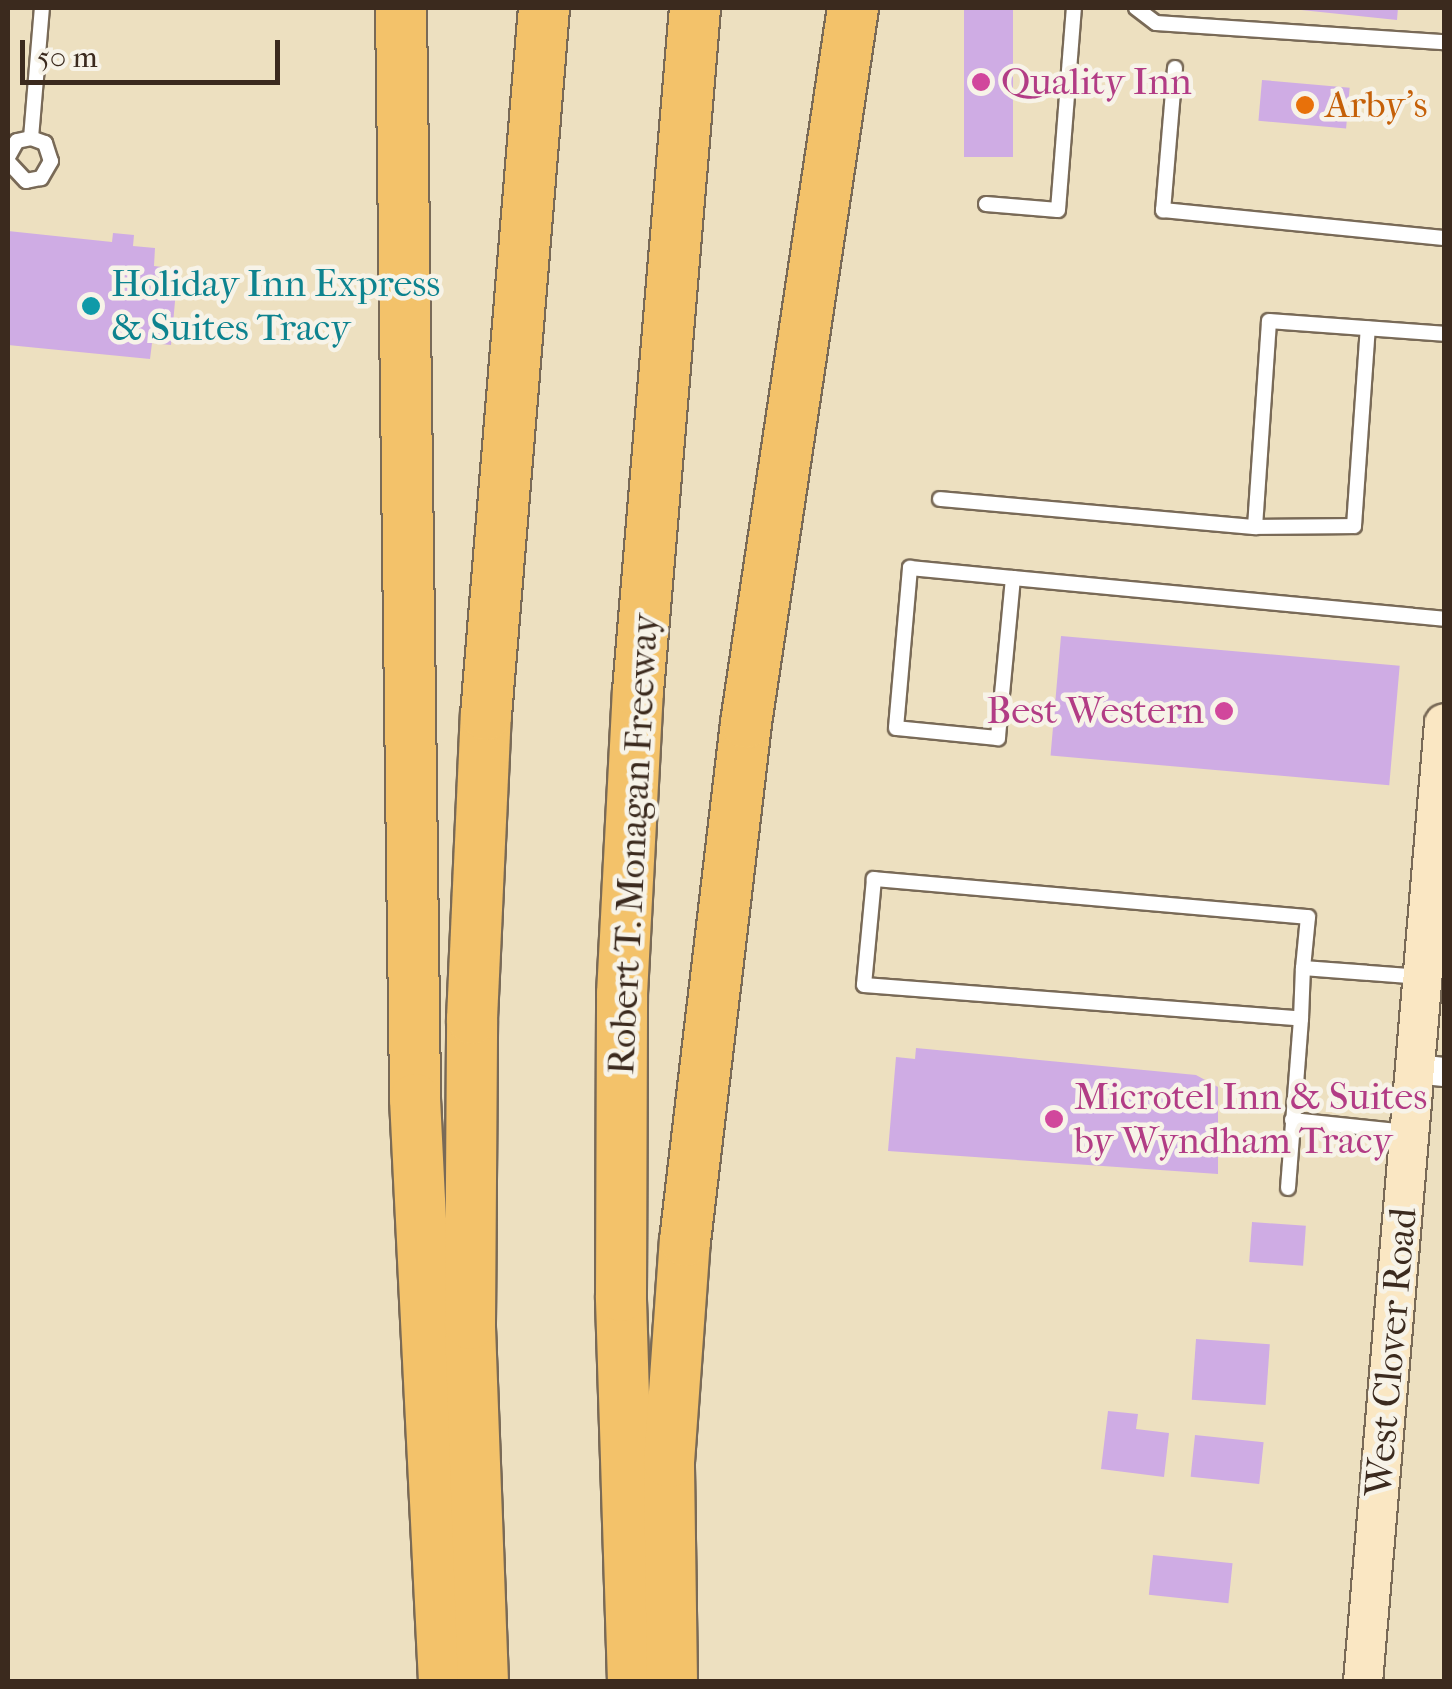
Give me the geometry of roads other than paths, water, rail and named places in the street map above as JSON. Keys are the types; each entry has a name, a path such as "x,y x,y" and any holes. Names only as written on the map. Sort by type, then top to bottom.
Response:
{"highway":[{"path":"401,8 415,1098 444,1682"},
{"path":"483,1682 471,1362 472,1019 486,715 544,8"},
{"name":"Robert T. Monagan Freeway","path":"633,1682 621,1315 622,994 638,690 695,8"},
{"path":"672,1682 669,1462 687,1222 746,723 853,8"}],"street":[{"name":"West Clover Road","path":"1363,1682 1410,1132 1430,1070 1423,977 1444,723"}],"lane":[{"path":"31,138 42,8"},
{"path":"986,204 1058,210 1074,8"},
{"path":"1136,8 1156,23 1444,42"},
{"path":"1175,68 1163,210 1444,238"},
{"path":"31,138 49,149 46,174 19,179 8,160 17,142 31,138"},
{"path":"1255,528 1268,321 1444,334"},
{"path":"940,500 1255,528 1354,526 1368,328"},
{"path":"1013,578 998,738 896,728 910,568 1444,619"},
{"path":"1288,1188 1292,1120 1301,1019 1308,917 874,878 864,985 1301,1019"},
{"path":"1304,968 1423,977"},
{"path":"1292,1120 1410,1132"}],"place":[{"name":"Quality Inn","path":"981,82"},
{"name":"Arby's","path":"1305,105"},
{"name":"Holiday Inn Express & Suites Tracy","path":"91,306"},
{"name":"Best Western","path":"1224,711"},
{"name":"Microtel Inn & Suites by Wyndham Tracy","path":"1054,1119"}]}
